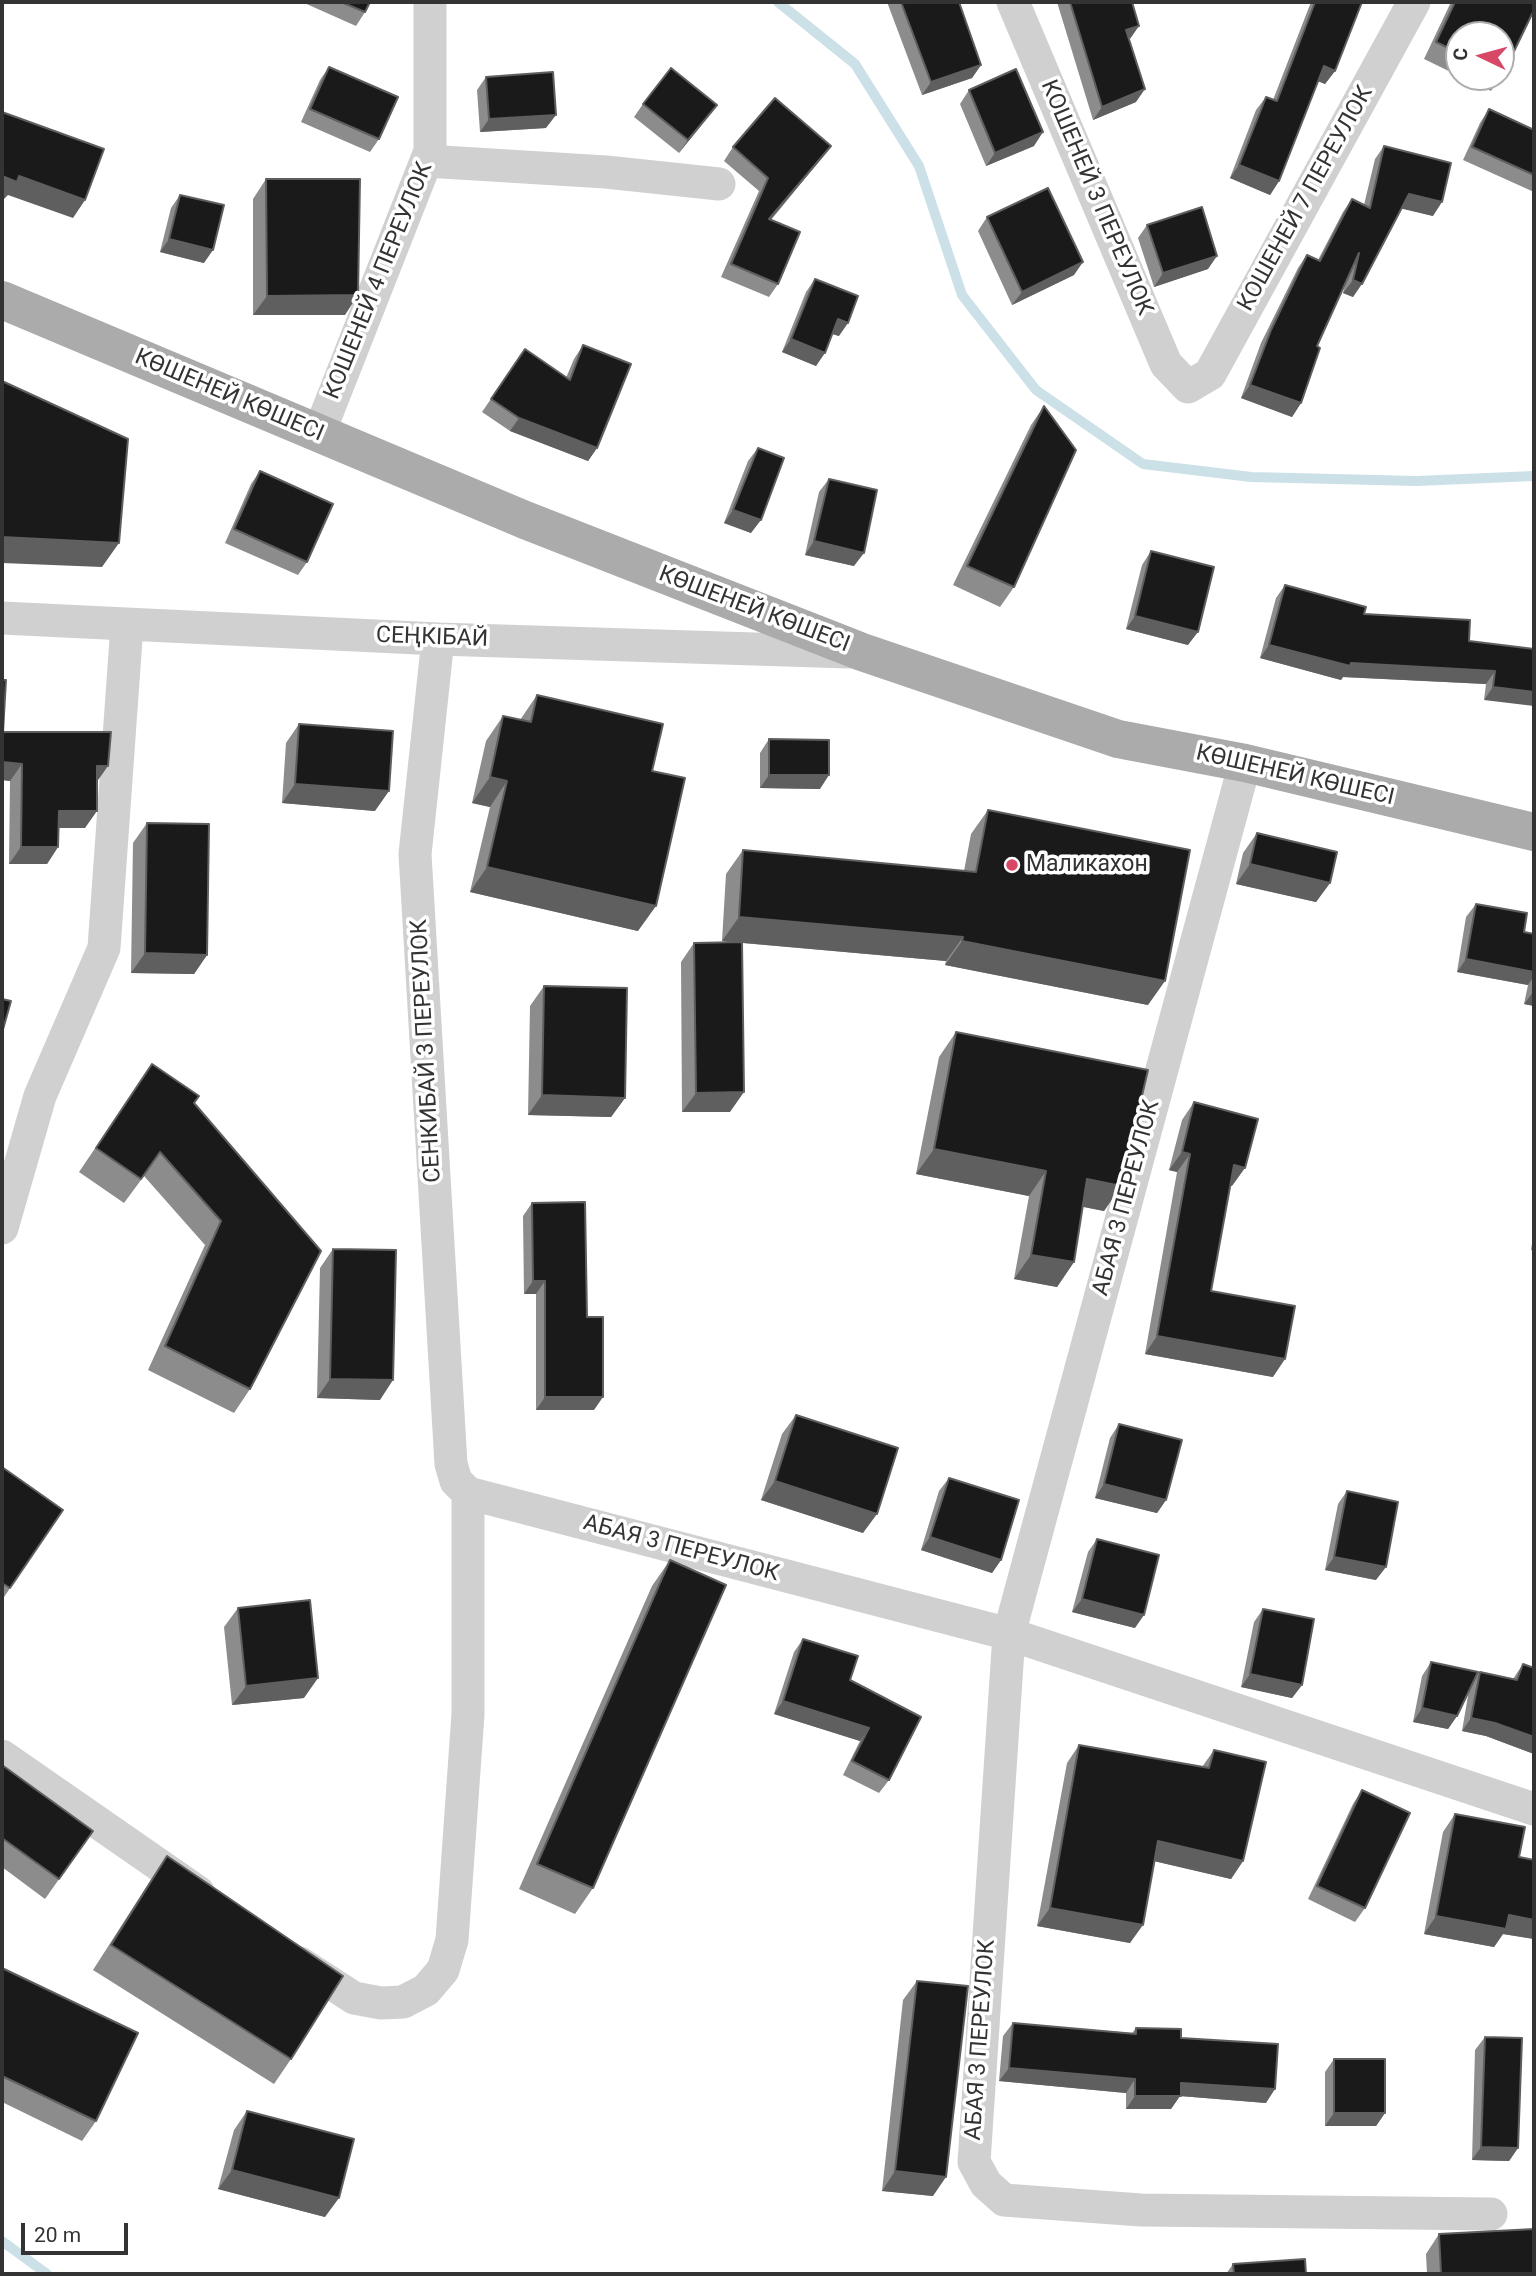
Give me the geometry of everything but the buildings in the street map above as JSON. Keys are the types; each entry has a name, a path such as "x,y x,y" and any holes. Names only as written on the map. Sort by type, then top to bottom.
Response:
{"main road":[{"name":"КӨШЕНЕЙ КӨШЕСІ","path":"2,300 525,520 862,652 1118,739 1245,762 1534,832"}],"street":[{"name":"КОШЕНЕЙ 4 ПЕРЕУЛОК","path":"319,433 430,151 430,2"},
{"name":"КОШЕНЕЙ 3 ПЕРЕУЛОК","path":"1013,2 1166,364 1188,387"},
{"name":"КОШЕНЕЙ 7 ПЕРЕУЛОК","path":"1188,387 1210,374 1414,2"},
{"path":"426,162 606,172 719,184"},
{"name":"СЕҢКІБАЙ","path":"2,618 438,639 862,652"},
{"path":"2,1228 40,1096 104,947 127,625"},
{"name":"СЕНКИБАЙ 3 ПЕРЕУЛОК","path":"438,639 415,854 451,1464 456,1481 468,1493"},
{"name":"АБАЯ 3 ПЕРЕУЛОК","path":"1245,762 1009,1634 974,2162 986,2184 1004,2200 1141,2210 1491,2214"},
{"path":"275,1945 355,1998 381,2003 403,2001 426,1990 443,1970 452,1940 468,1714 468,1493"},
{"name":"АБАЯ 3 ПЕРЕУЛОК","path":"468,1493 1009,1634 1534,1808"},
{"path":"2,1756 218,1906"}],"waterway":[{"path":"778,2 855,64 919,166 962,295 1036,390 1143,464 1251,477 1417,481 1534,476"},
{"path":"2,2241 47,2274"}],"place":[{"name":"Маликахон","path":"1012,865"}]}
